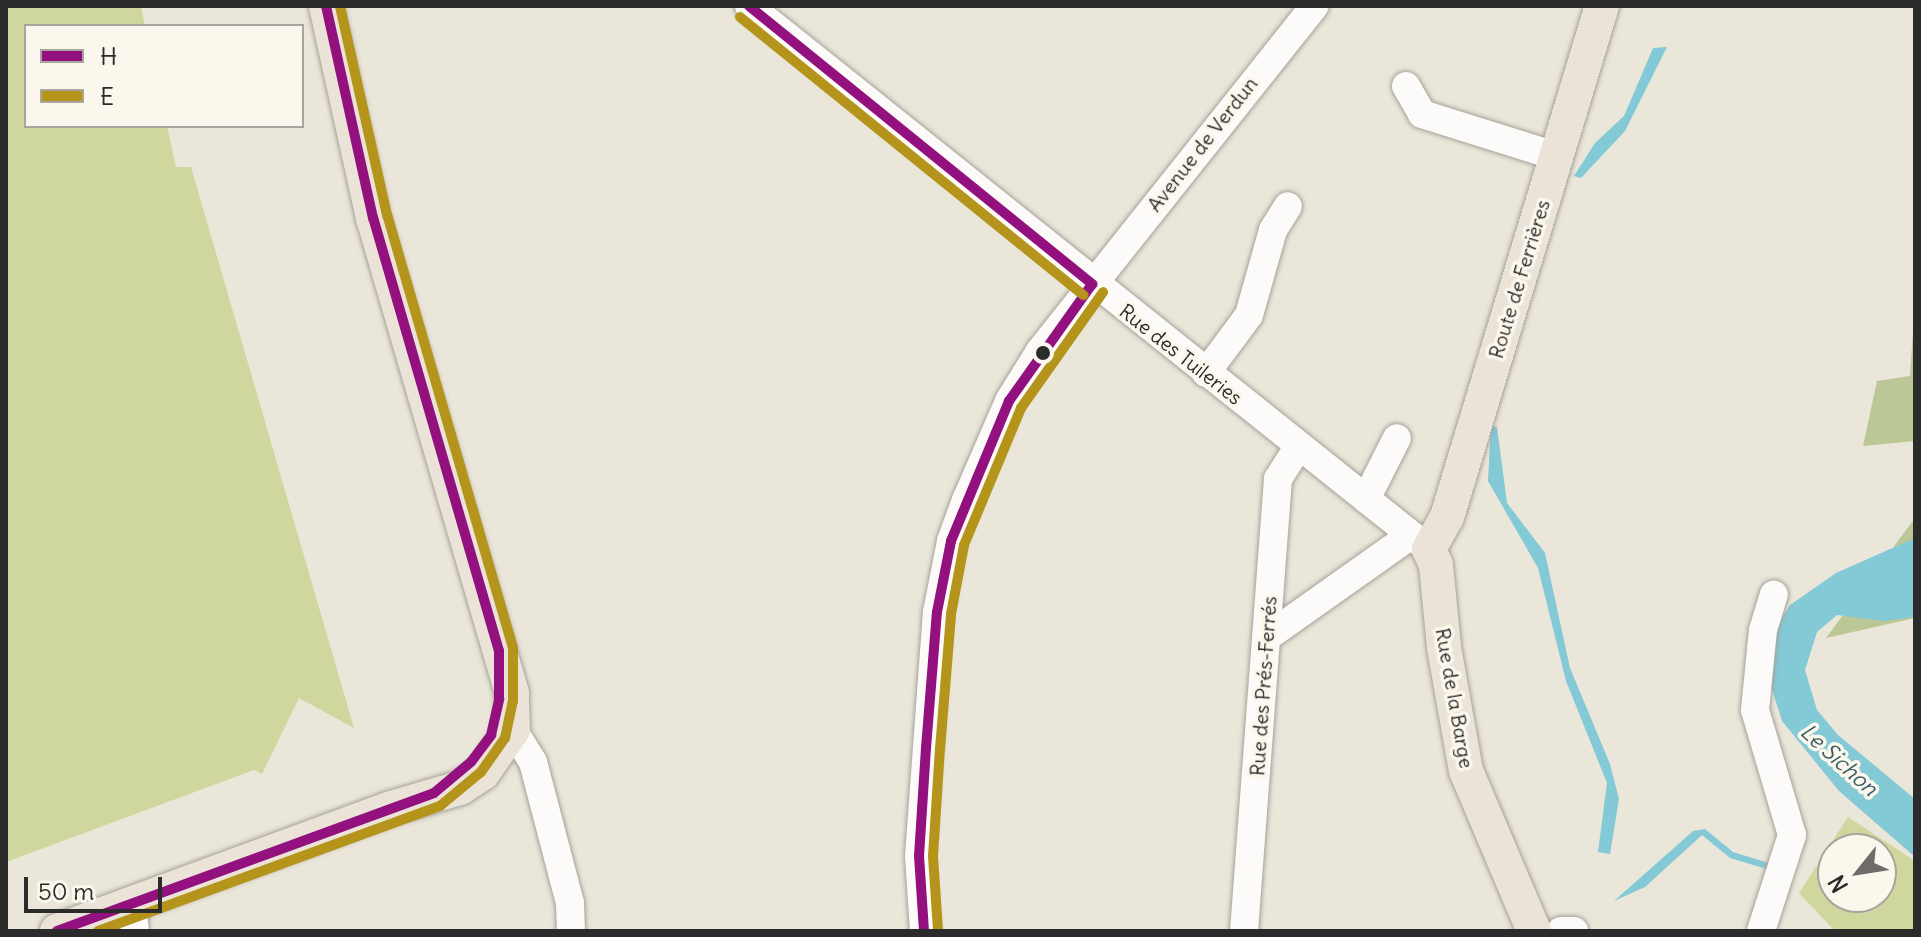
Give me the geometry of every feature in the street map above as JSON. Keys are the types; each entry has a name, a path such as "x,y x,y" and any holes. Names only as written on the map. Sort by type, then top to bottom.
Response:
{"main road":[{"path":"57,931 134,917 434,793 494,750 512,693 373,218 326,6"},
{"name":"Route de Ferrières","path":"1420,542 1447,517 1602,6"},
{"name":"Rue de la Barge","path":"1420,542 1436,565 1444,647 1466,771 1534,931"},
{"path":"494,750 491,735 499,699 499,651"}],"street":[{"name":"Rue des Tuileries","path":"749,6 1092,284 1420,542"},
{"name":"Avenue de Verdun","path":"924,931 919,856 937,612 951,541 1009,401 1092,284 1314,6"},
{"path":"1406,86 1422,114 1556,156"},
{"path":"1206,373 1249,315 1273,230 1288,206"},
{"path":"1366,499 1397,438"},
{"name":"Rue des Prés-Ferrés","path":"1244,931 1278,479 1299,446"},
{"path":"1267,637 1420,542"},
{"path":"1761,931 1792,835 1755,710 1763,630 1774,595"},
{"path":"494,750 521,767 539,784 570,903 571,931"},
{"path":"1561,931 1574,931"}],"green space":[{"path":"6,6 141,6 145,24 24,24 24,128 167,128 176,167 191,167 354,728 299,698 262,774 254,770 6,862"},
{"path":"1915,302 1915,441 1863,446 1877,381 1910,376"},
{"path":"1915,518 1915,618 1826,638"},
{"path":"1848,817 1872,833 1838,833"},
{"path":"1897,849 1915,861 1915,931 1835,931 1818,913 1897,913"},
{"path":"1817,865 1817,912 1799,893"}],"water":[{"path":"1667,47 1625,131 1581,178 1574,176 1595,143 1624,116 1653,48"},
{"path":"1491,426 1497,427 1507,503 1545,553 1570,668 1610,764 1619,799 1610,854 1598,852 1607,783 1566,681 1538,568 1488,481"},
{"name":"Le Sichon","path":"1915,538 1915,617 1884,621 1837,615 1817,632 1805,670 1817,710 1838,735 1915,799 1915,857 1897,841 1897,833 1887,833 1839,791 1782,721 1770,683 1775,629 1790,605 1836,573"},
{"path":"1705,829 1733,852 1775,865 1773,871 1730,858 1702,835 1645,887 1614,901 1693,831"}],"transit line":[{"name":"H","path":"57,931 434,793 471,762 491,735 499,699 499,651 373,218 326,6"},
{"name":"E","path":"98,931 440,806 481,772 505,738 513,701 513,648 387,215 340,6"},
{"name":"H","path":"749,6 1092,284"},
{"name":"E","path":"740,17 1083,295"},
{"name":"H","path":"924,931 919,856 926,748 937,612 951,541 1009,401 1092,284"},
{"name":"E","path":"938,930 933,856 940,749 951,614 964,545 1021,408 1103,292"}]}
